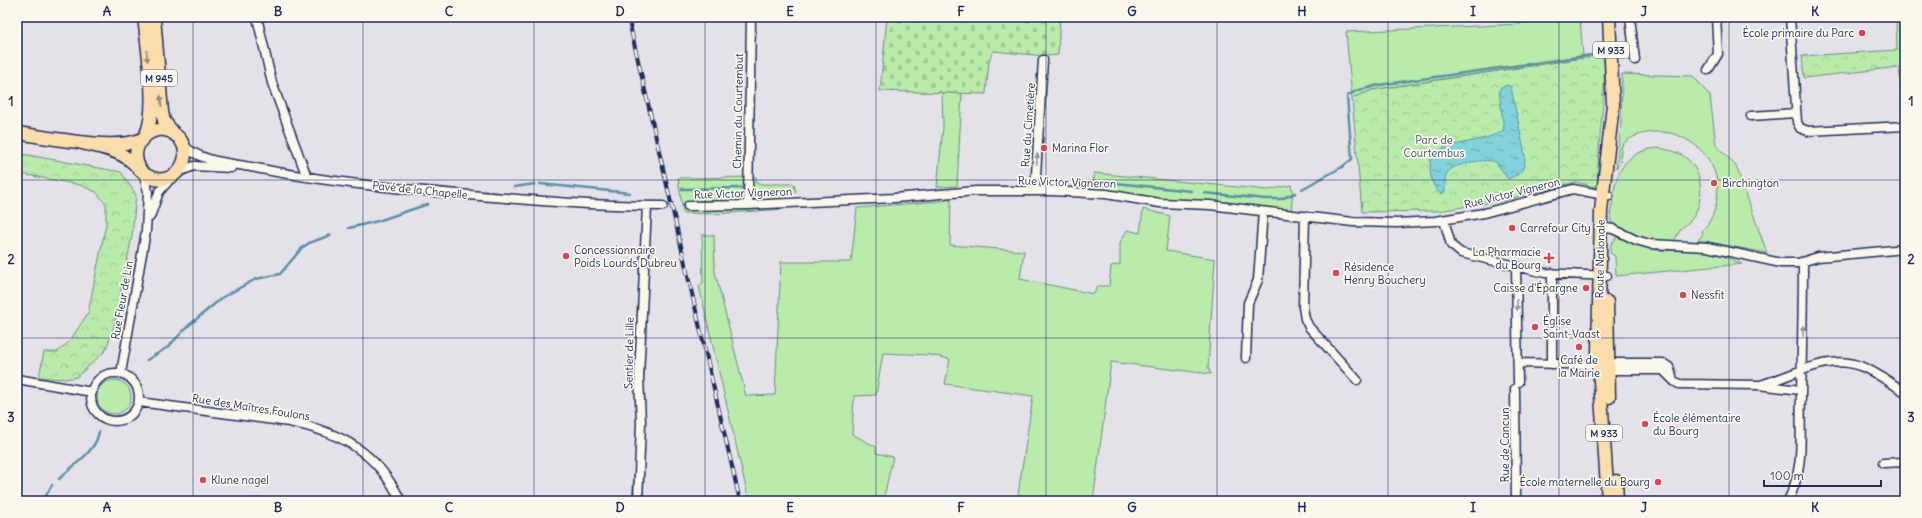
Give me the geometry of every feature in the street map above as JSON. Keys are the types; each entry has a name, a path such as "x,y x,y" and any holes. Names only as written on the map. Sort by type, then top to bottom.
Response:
{"main road":[{"name":"M 945","path":"143,137 151,121 152,105 144,17"},
{"name":"M 945","path":"154,17 164,122 179,140"},
{"name":"Route Nationale","path":"1608,501 1609,491 1603,365 1603,276 1605,195 1613,105 1609,17"},
{"name":"Route Nationale","path":"1605,195 1618,116 1616,17"},
{"name":"Pavé de la Chapelle","path":"17,133 78,142 123,144 160,130 168,131 179,140"},
{"path":"141,170 135,154 143,137"},
{"path":"175,174 184,159 179,140"},
{"name":"Pavé de la Chapelle","path":"78,142 125,156 141,170 156,179 175,174"},
{"name":"Route Nationale","path":"1603,365 1618,501"}],"street":[{"path":"256,17 272,83 307,177"},
{"name":"Chemin du Courtembut","path":"748,205 751,17"},
{"path":"1630,17 1634,60"},
{"path":"1708,70 1718,54 1716,17"},
{"path":"1790,17 1796,113 1798,125 1802,130 1808,132 1905,126"},
{"name":"Rue du Cimetière","path":"1035,191 1043,60"},
{"path":"1750,116 1796,113"},
{"name":"Pavé de la Chapelle","path":"179,140 191,151 210,159 307,177 401,189 529,200 662,206"},
{"path":"175,174 188,167 201,165 276,172"},
{"name":"Rue Fleur de Lin","path":"121,373 146,231 148,192 141,170"},
{"name":"Rue Fleur de Lin","path":"146,231 159,192 175,174"},
{"name":"Rue Victor Vigneron","path":"688,206 748,205 894,198 976,191 1035,191 1106,194 1160,203 1210,205 1263,212 1376,223 1411,223 1444,220 1500,210 1570,190 1605,195"},
{"name":"Sentier de Lille","path":"638,501 641,423 639,377 647,206"},
{"path":"1246,358 1248,303 1258,280 1263,212"},
{"path":"1305,216 1303,307 1305,319 1309,328 1357,380"},
{"path":"1444,220 1449,241 1457,251 1552,274 1603,276"},
{"path":"1604,228 1650,244 1707,247 1780,263 1803,262 1818,257 1905,248"},
{"path":"1788,501 1796,483 1800,466 1801,390 1803,370 1803,262"},
{"name":"Rue de Cancun","path":"1516,266 1518,363 1516,386 1516,501"},
{"path":"1552,274 1552,364"},
{"path":"1518,363 1603,365 1616,363 1663,363 1670,367 1672,380 1679,384 1758,386 1801,390"},
{"path":"1758,386 1803,370 1839,363 1855,364 1865,368 1905,392"},
{"path":"113,373 121,373 133,381 139,394 139,402 136,410 130,416 118,420 106,419 99,415 94,408 91,400 92,392 99,379 113,373"},
{"path":"17,379 92,392"},
{"name":"Rue des Maîtres Foulons","path":"139,402 289,422 306,425 340,436 351,442 374,460 388,478 401,501"},
{"path":"1883,462 1905,462"}],"green space":[{"path":"887,17 1060,17 1058,55 1045,56 993,51 989,61 986,94 880,91"},
{"path":"1521,17 1580,17 1583,57 1372,90 1352,98 1346,32 1521,24"},
{"path":"1896,17 1905,17 1905,113 1903,113 1899,67 1804,78 1802,56 1897,50"},
{"name":"Parc de Courtembus","path":"1604,55 1605,72 1598,188 1576,182 1505,200 1439,211 1362,212 1352,98 1372,90"},
{"path":"1622,74 1693,76 1710,96 1716,145 1736,166 1767,253 1698,240 1703,234 1702,232 1714,212 1717,198 1717,184 1714,170 1708,158 1687,140 1675,134 1661,132 1637,135 1622,145 1620,158 1622,161 1616,168 1621,125"},
{"path":"942,93 962,93 957,186 937,187 943,127"},
{"path":"1657,148 1678,153 1686,158 1696,171 1701,188 1698,206 1694,216 1691,221 1681,229 1673,243 1647,239 1614,225 1611,219 1613,194 1623,166 1636,154 1645,150"},
{"path":"17,153 121,172 136,195 132,236 113,330 105,351 77,377 65,379 39,377 44,352 57,352 69,342 88,313 106,224 106,204 96,192 80,185 17,173"},
{"path":"1094,173 1268,190 1291,185 1293,192 1291,210 1173,202 1093,189"},
{"path":"756,177 757,184 794,184 796,192 785,193 785,209 714,214 683,213 678,178"},
{"path":"951,200 950,245 1024,251 1020,279 1094,294 1097,286 1109,286 1111,266 1120,264 1120,243 1127,230 1140,233 1143,209 1170,216 1166,251 1215,259 1208,368 1211,374 1111,362 1093,501 1017,501 1033,396 945,384 950,359 930,355 883,353 876,395 854,396 852,434 876,447 876,453 893,457 883,501 749,501 699,286 703,283 702,235 714,235 715,272 746,396 775,395 781,262 851,262 857,208"},
{"path":"1617,237 1643,247 1657,250 1706,251 1719,254 1742,264 1616,276 1615,256 1610,253 1611,244"},
{"path":"114,380 126,385 131,397 126,409 114,414 102,409 97,397 102,385"},
{"path":"634,473 644,474 643,501 632,501"}],"water":[{"path":"1508,85 1511,87 1525,156 1523,168 1519,173 1508,179 1496,162 1478,161 1456,166 1450,169 1447,173 1445,179 1445,192 1441,194 1437,191 1432,181 1430,164 1432,154 1449,146 1487,138 1504,130 1499,91 1501,87"}],"waterway":[{"path":"1302,189 1342,167 1352,159 1347,96 1356,91 1379,85 1598,54"},
{"path":"1116,183 1191,191"},
{"path":"514,187 535,184"},
{"path":"540,184 630,193"},
{"path":"682,189 742,188"},
{"path":"1204,193 1266,199 1281,199 1295,193"},
{"path":"349,228 378,221 428,204"},
{"path":"147,360 168,347 188,326 223,297 256,279 280,274 302,248 309,243 331,235"},
{"path":"59,479 83,458 93,446 99,432"},
{"path":"43,501 52,485"}],"railway":[{"path":"628,17 740,501"}],"place":[{"name":"École primaire du Parc","path":"1862,33"},
{"name":"Marina Flor","path":"1044,148"},
{"name":"Birchington","path":"1714,183"},
{"name":"Carrefour City","path":"1512,228"},
{"name":"Concessionnaire Poids Lourds Dubreu","path":"566,256"},
{"name":"La Pharmacie du Bourg","path":"1549,258"},
{"name":"Résidence Henry Bouchery","path":"1336,273"},
{"name":"Caisse d'Épargne","path":"1586,288"},
{"name":"Nessfit","path":"1683,295"},
{"name":"Église Saint-Vaast","path":"1535,327"},
{"name":"Café de la Mairie","path":"1579,347"},
{"name":"École élémentaire du Bourg","path":"1645,424"},
{"name":"Klune nagel","path":"203,480"},
{"name":"École maternelle du Bourg","path":"1658,482"}]}
